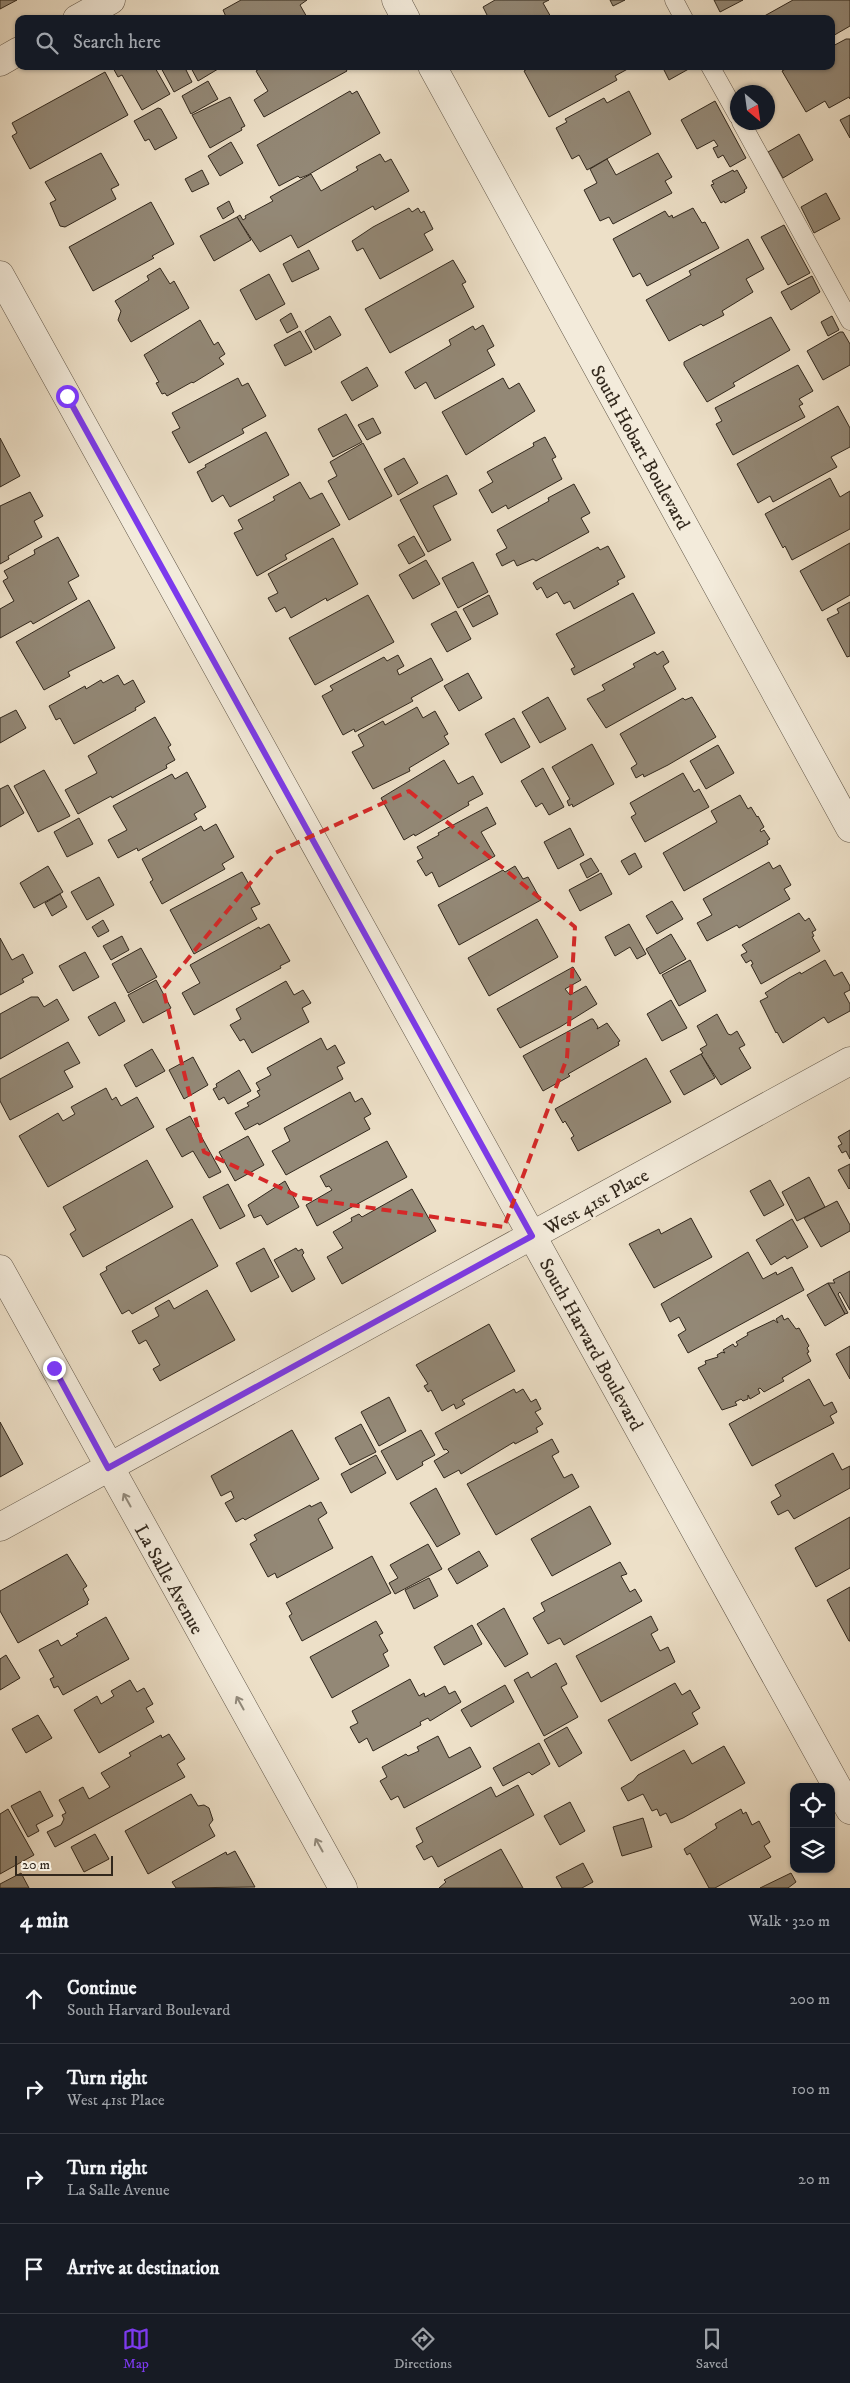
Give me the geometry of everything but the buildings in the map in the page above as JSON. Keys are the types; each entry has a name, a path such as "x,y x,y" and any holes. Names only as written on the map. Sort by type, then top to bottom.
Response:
{"street":[{"path":"84,15 111,0"},
{"path":"396,0 404,15"},
{"path":"0,62 15,53"},
{"name":"South Hobart Boulevard","path":"434,70 850,828"},
{"name":"South Harvard Boulevard","path":"0,275 850,1810"},
{"name":"West 41st Place","path":"0,1527 850,1062"},
{"name":"La Salle Avenue","path":"0,1269 108,1468 343,1888"}],"lane":[{"path":"674,0 682,15"},
{"path":"712,70 730,102"},
{"path":"745,130 850,321"}],"highlighted area":[{"path":"409,791 575,927 567,1058 504,1227 302,1198 204,1152 163,989 275,853"}],"route":[{"path":"54,1368 108,1468 532,1236 67,396"}]}
